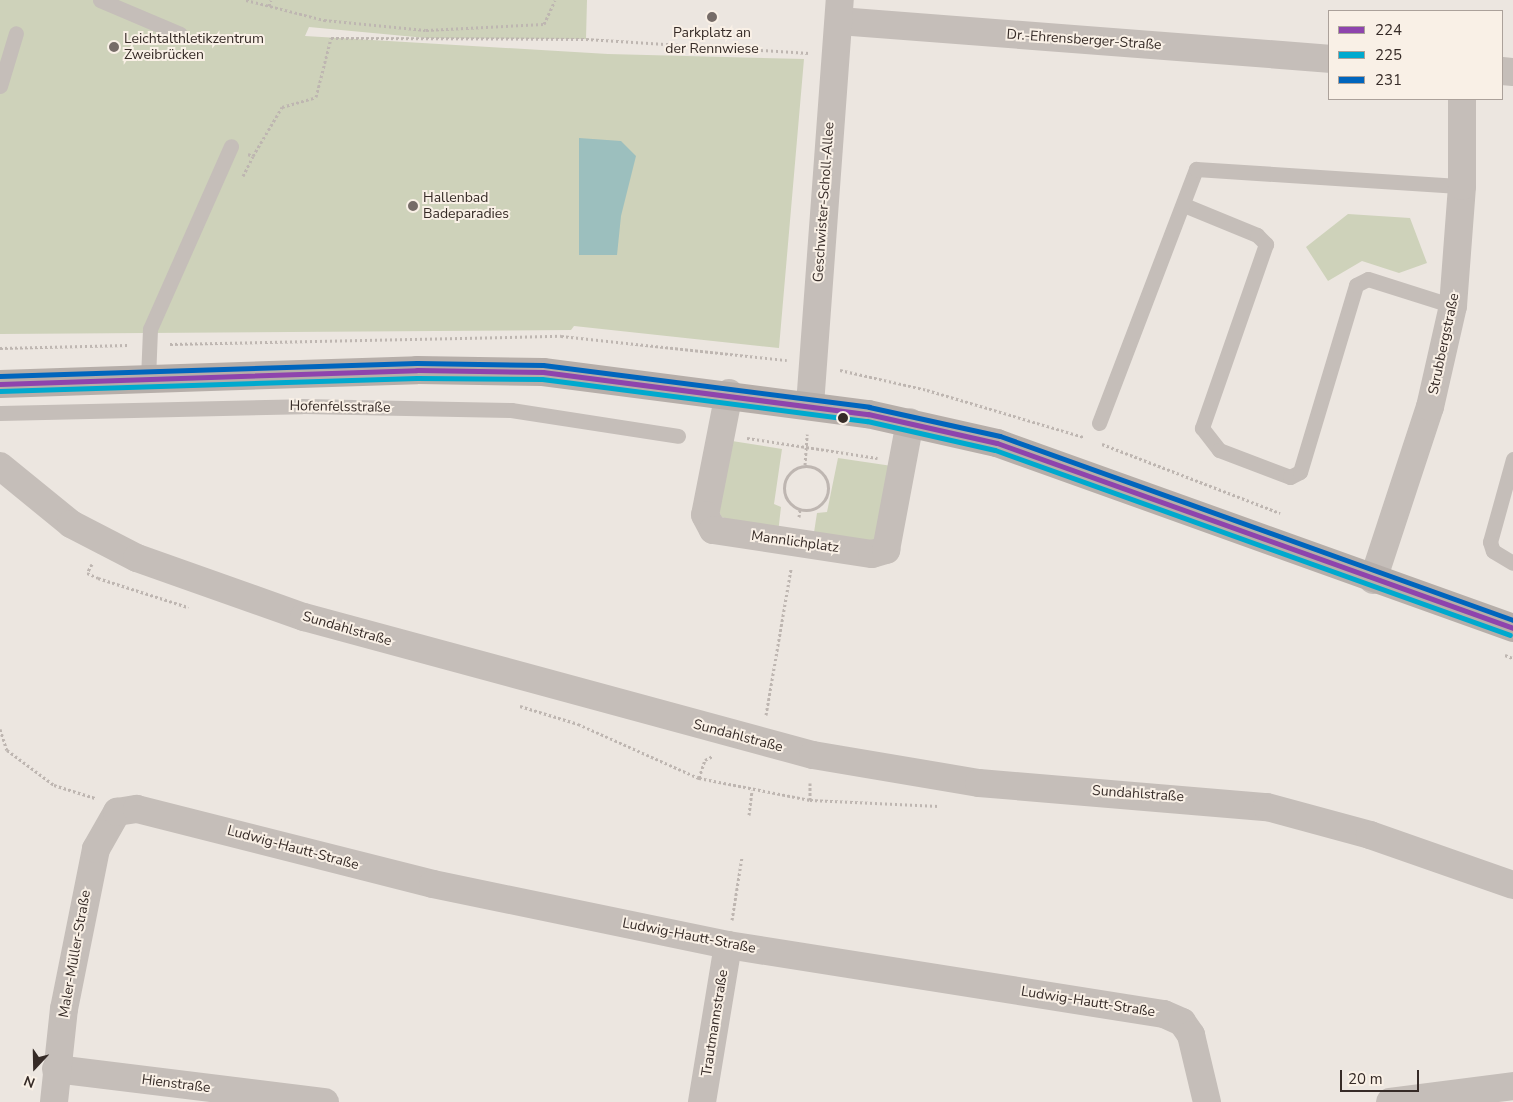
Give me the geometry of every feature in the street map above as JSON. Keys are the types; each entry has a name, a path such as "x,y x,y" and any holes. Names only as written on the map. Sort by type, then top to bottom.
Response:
{"main road":[{"path":"0,384 484,370 596,376 810,405 908,434 997,444 1373,580 1513,628"}],"street":[{"name":"Geschwister-Scholl-Allee","path":"810,405 835,55 840,10"},
{"name":"Dr.-Ehrensberger-Straße","path":"840,10 1328,59"},
{"name":"Strubbergstraße","path":"1373,580 1430,407 1454,306 1462,186 1462,100"},
{"name":"Mannlichplatz","path":"729,394 705,520 713,530 872,554 886,550 908,434"},
{"name":"Sundahlstraße","path":"0,466 71,524 136,558 185,577 304,617 762,742 901,773 978,783 1267,807 1370,835 1513,885"},
{"name":"Ludwig-Hautt-Straße","path":"117,812 137,810 174,818 433,884 1164,1014 1182,1022 1191,1036 1207,1102"},
{"name":"Maler-Müller-Straße","path":"54,1102 56,1069 81,908 96,848 117,812"},
{"name":"Trautmannstraße","path":"702,1102 729,937"},
{"name":"Hienstraße","path":"56,1069 325,1102"},
{"path":"1390,1102 1513,1086"}],"lane":[{"path":"100,0 180,34"},
{"path":"0,86 16,33"},
{"path":"148,379 150,329 231,146"},
{"path":"1099,423 1184,205 1196,169 1462,186"},
{"path":"1184,205 1257,235 1266,244 1202,428 1219,450 1290,477 1300,472 1356,285 1368,279 1454,306"},
{"name":"Hofenfelsstraße","path":"0,413 302,406 510,410 678,436"},
{"path":"1513,459 1490,542 1493,551 1513,563"}],"path":[{"path":"246,0 324,20 426,30 544,24 555,0"},
{"path":"269,6 271,0"},
{"path":"231,146 253,156 282,107 316,97 331,38 586,39 835,55"},
{"path":"721,433 886,459 908,434"},
{"path":"805,466 817,469 827,483 824,500 809,510 792,505 784,488 791,472 805,466"},
{"path":"762,742 795,542"},
{"path":"1495,652 1513,658"},
{"path":"0,729 7,750 54,785 103,800 117,812"},
{"path":"723,752 705,760 699,778 810,800 811,783 805,779"},
{"path":"749,815 752,790"},
{"path":"729,937 742,857"}],"green space":[{"path":"0,0 587,0 586,39 426,38 309,27 305,36 608,54 804,59 779,348 574,326 571,330 0,334"},
{"path":"1348,214 1410,218 1427,263 1399,273 1362,261 1328,281 1306,247"},
{"path":"732,441 782,449 774,504 781,507 778,533 721,517 718,506"},
{"path":"838,458 892,466 876,544 813,539 817,513 827,512"}],"water":[{"path":"579,138 621,141 636,156 621,216 617,255 579,255"}],"transit line":[{"name":"231","path":"0,376 417,363 543,365 869,407 1000,436 1513,620"},
{"name":"224","path":"0,384 417,370 543,372 868,414 997,443 1513,628"},
{"name":"225","path":"0,391 417,378 542,379 867,421 995,450 1510,635"}],"place":[{"name":"Parkplatz an der Rennwiese","path":"712,17"},
{"name":"Leichtalthletikzentrum Zweibrücken","path":"114,47"},
{"name":"Hallenbad Badeparadies","path":"413,206"}]}
